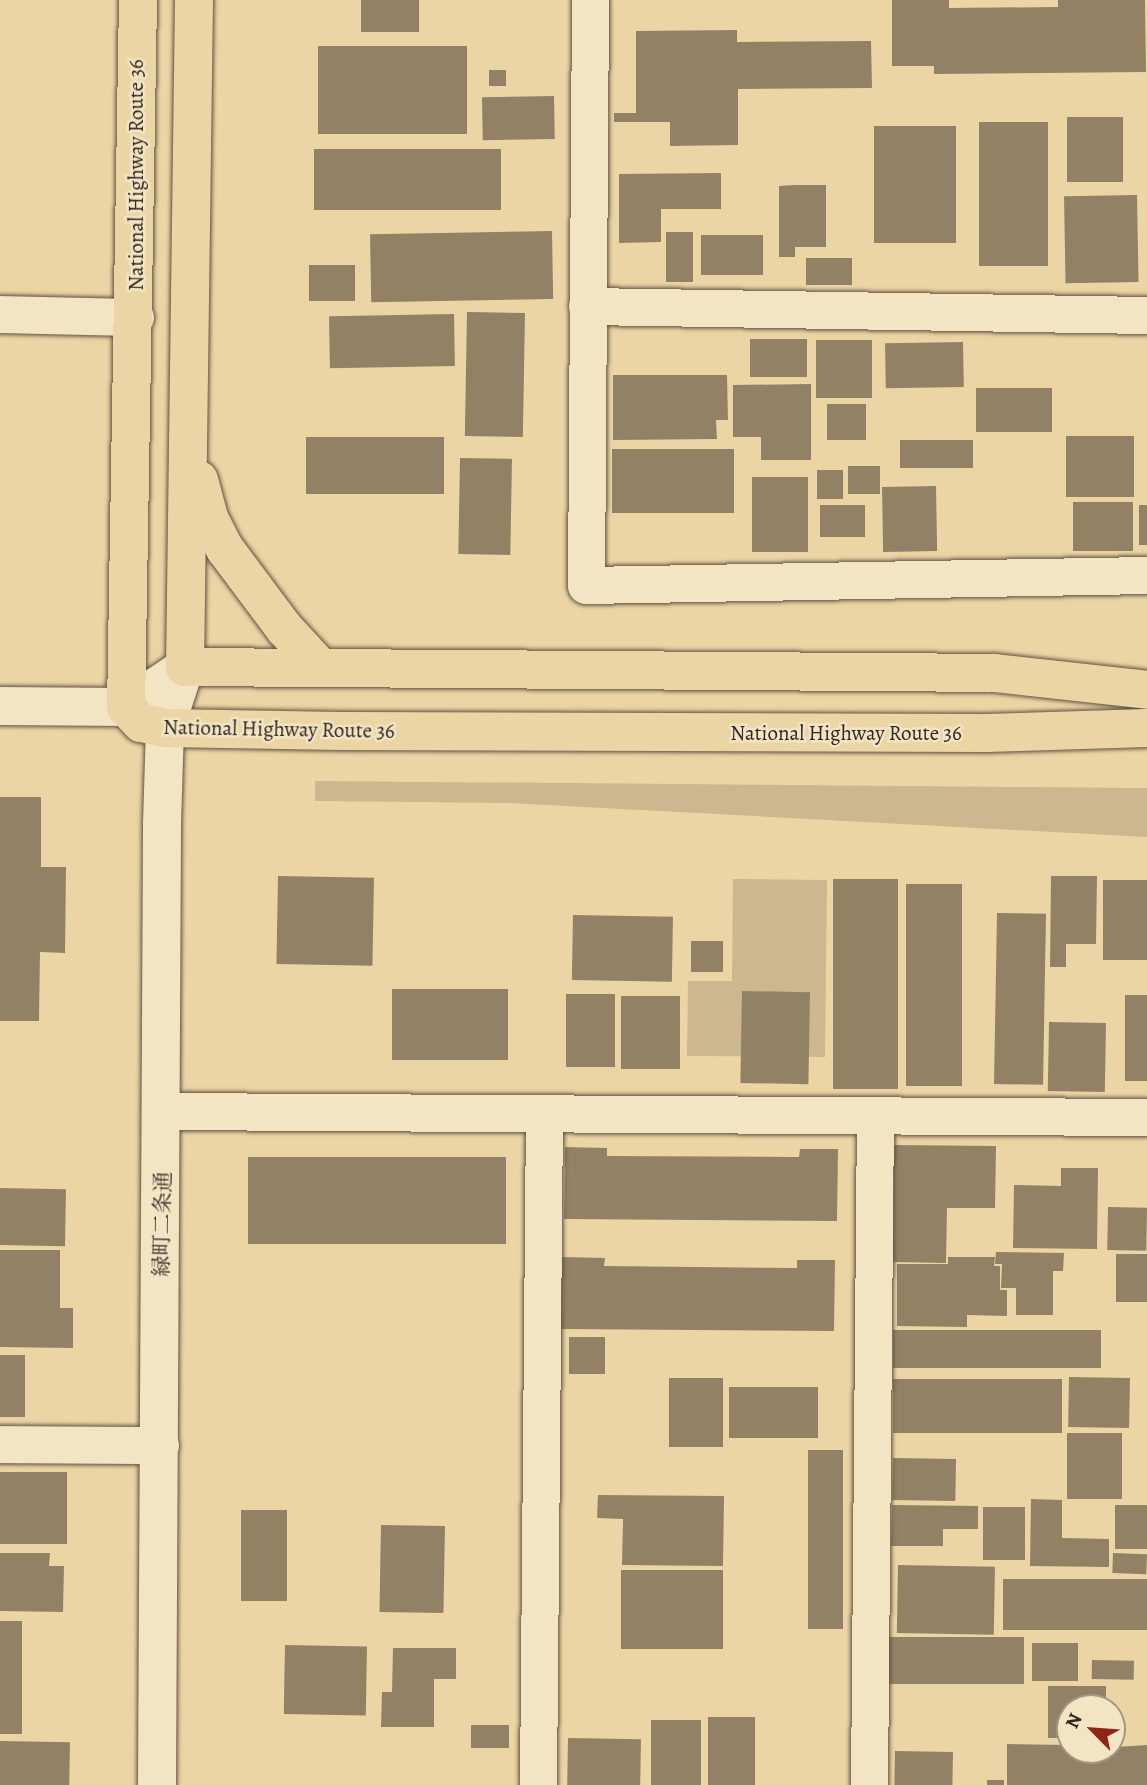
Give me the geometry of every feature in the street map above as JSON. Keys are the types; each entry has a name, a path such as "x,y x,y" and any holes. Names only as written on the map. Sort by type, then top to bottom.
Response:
{"highway":[{"name":"National Highway Route 36","path":"138,0 135,317 126,707 141,723 165,728 974,733 1147,728"},
{"path":"194,0 185,667 994,673 1147,690"},
{"path":"189,444 209,518 225,549 284,628 320,667"}],"street":[{"path":"590,0 586,585 1147,575"},
{"path":"587,306 1147,315"},
{"path":"0,314 135,317"},
{"path":"0,706 126,707 185,667"},
{"name":"緑町二条通","path":"157,1785 165,728 185,667"},
{"path":"163,1111 1147,1117"},
{"path":"538,1785 544,1114"},
{"path":"869,1785 875,1115"},
{"path":"0,1444 160,1445"}],"shaded area":[{"path":"315,781 1147,788 1147,837 509,803 315,801"},
{"path":"733,879 827,880 825,1057 687,1056 688,981 732,981"}],"building":[{"path":"361,0 419,0 419,32 361,32"},
{"path":"892,0 949,0 949,8 1058,7 1058,0 1145,0 1146,72 934,74 934,66 892,66"},
{"path":"737,30 737,42 871,41 872,88 738,89 738,145 670,146 670,122 614,122 614,113 636,113 636,31"},
{"path":"318,46 467,46 467,134 318,134"},
{"path":"489,70 506,70 506,86 489,86"},
{"path":"554,96 555,139 483,140 482,97"},
{"path":"1067,117 1123,117 1123,182 1067,182"},
{"path":"979,122 1048,122 1048,266 979,266"},
{"path":"874,126 956,126 956,243 874,243"},
{"path":"314,149 501,149 501,210 314,210"},
{"path":"721,173 721,209 661,209 661,242 619,243 619,174"},
{"path":"826,185 826,247 795,247 795,257 779,257 779,186"},
{"path":"1137,195 1139,282 1066,283 1064,196"},
{"path":"552,231 553,299 371,302 370,234"},
{"path":"666,232 693,232 693,282 666,282"},
{"path":"701,235 763,235 763,275 701,275"},
{"path":"806,258 852,258 852,285 806,285"},
{"path":"309,265 355,265 355,301 309,301"},
{"path":"467,312 525,313 523,437 465,436"},
{"path":"454,314 455,366 330,368 329,316"},
{"path":"750,339 807,339 807,377 750,377"},
{"path":"816,340 872,340 872,398 816,398"},
{"path":"963,342 964,387 886,388 885,343"},
{"path":"613,375 727,375 728,420 716,420 717,439 613,440"},
{"path":"811,384 811,460 761,460 761,437 733,437 733,385"},
{"path":"976,388 1052,388 1052,432 976,432"},
{"path":"827,404 866,404 866,440 827,440"},
{"path":"1066,436 1134,436 1134,497 1066,497"},
{"path":"306,437 444,437 444,494 306,494"},
{"path":"900,440 973,440 973,468 900,468"},
{"path":"612,449 734,449 734,513 612,513"},
{"path":"460,458 512,459 510,555 458,554"},
{"path":"848,466 880,466 880,494 848,494"},
{"path":"817,470 843,470 843,499 817,499"},
{"path":"752,477 808,477 808,552 752,552"},
{"path":"936,486 937,551 883,552 882,487"},
{"path":"1073,502 1133,502 1133,551 1073,551"},
{"path":"820,505 865,505 865,537 820,537"},
{"path":"1139,505 1147,505 1147,545 1139,545"},
{"path":"0,797 41,797 41,867 66,867 65,953 40,952 39,1021 0,1021"},
{"path":"278,876 374,878 372,966 276,964"},
{"path":"1051,876 1097,876 1096,944 1066,944 1066,967 1050,967"},
{"path":"833,879 898,879 898,1089 833,1089"},
{"path":"1103,880 1147,880 1147,960 1103,960"},
{"path":"906,884 962,884 962,1086 906,1086"},
{"path":"997,913 1046,914 1043,1085 994,1084"},
{"path":"573,915 673,917 672,982 572,980"},
{"path":"691,941 723,941 723,972 691,972"},
{"path":"392,989 508,989 508,1060 392,1060"},
{"path":"742,991 810,992 808,1084 740,1083"},
{"path":"566,994 615,994 615,1067 566,1067"},
{"path":"1125,995 1147,995 1147,1081 1125,1081"},
{"path":"621,996 680,996 680,1069 621,1069"},
{"path":"1049,1022 1106,1023 1105,1092 1048,1091"},
{"path":"894,1145 996,1146 995,1208 947,1208 946,1263 893,1262"},
{"path":"565,1147 607,1148 607,1156 799,1157 800,1149 838,1149 837,1221 564,1219"},
{"path":"248,1157 506,1157 506,1244 248,1244"},
{"path":"1061,1168 1098,1168 1097,1249 1013,1248 1014,1185 1061,1186"},
{"path":"0,1188 66,1189 65,1246 0,1245"},
{"path":"1108,1207 1147,1208 1146,1251 1107,1250"},
{"path":"0,1250 60,1250 60,1308 73,1308 73,1348 0,1347"},
{"path":"996,1252 1064,1253 1063,1271 1053,1271 1053,1315 1016,1315 1016,1288 1001,1288 1002,1264 995,1264"},
{"path":"1116,1254 1147,1254 1147,1302 1116,1302"},
{"path":"562,1257 605,1258 604,1266 797,1268 797,1260 835,1260 834,1331 561,1329"},
{"path":"948,1257 995,1257 994,1266 1000,1266 1000,1290 1007,1290 1007,1316 967,1315 967,1327 897,1326 897,1264 948,1264"},
{"path":"893,1330 1101,1330 1101,1368 893,1368"},
{"path":"569,1337 605,1337 605,1374 569,1374"},
{"path":"0,1355 25,1355 25,1417 0,1417"},
{"path":"1069,1377 1130,1378 1129,1428 1068,1427"},
{"path":"669,1378 723,1378 723,1447 669,1447"},
{"path":"893,1379 1062,1379 1062,1433 893,1433"},
{"path":"729,1387 818,1387 818,1438 729,1438"},
{"path":"1067,1433 1122,1433 1122,1499 1067,1499"},
{"path":"808,1450 843,1450 843,1629 808,1629"},
{"path":"893,1458 956,1459 955,1501 892,1500"},
{"path":"0,1472 67,1472 67,1544 0,1544"},
{"path":"598,1495 724,1496 723,1566 622,1565 623,1519 597,1518"},
{"path":"1031,1499 1062,1500 1062,1538 1109,1539 1109,1567 1030,1566"},
{"path":"892,1505 978,1506 978,1529 943,1529 943,1546 891,1546"},
{"path":"1115,1505 1147,1505 1147,1549 1115,1549"},
{"path":"983,1507 1025,1507 1025,1560 983,1560"},
{"path":"241,1510 287,1510 287,1601 241,1601"},
{"path":"381,1525 445,1526 443,1613 379,1612"},
{"path":"0,1553 50,1553 49,1566 64,1566 63,1612 0,1611"},
{"path":"1113,1553 1147,1554 1146,1574 1112,1573"},
{"path":"898,1565 995,1567 994,1635 897,1633"},
{"path":"621,1570 723,1570 723,1649 621,1649"},
{"path":"1003,1579 1147,1579 1147,1630 1003,1630"},
{"path":"0,1621 22,1621 22,1734 0,1734"},
{"path":"887,1637 1024,1637 1024,1684 887,1684"},
{"path":"1032,1643 1078,1643 1078,1681 1032,1681"},
{"path":"285,1645 367,1646 366,1715 284,1714"},
{"path":"393,1648 456,1648 456,1679 434,1679 434,1727 381,1727 382,1692 392,1692"},
{"path":"1092,1660 1134,1661 1134,1680 1092,1679"},
{"path":"1048,1686 1106,1686 1106,1694 1056,1694 1056,1738 1048,1738"},
{"path":"708,1717 755,1717 755,1785 708,1785"},
{"path":"651,1720 701,1720 701,1785 651,1785"},
{"path":"471,1725 509,1725 509,1748 471,1748"},
{"path":"568,1738 641,1739 640,1785 567,1785"},
{"path":"0,1741 70,1742 69,1785 0,1785"},
{"path":"1007,1744 1056,1745 1056,1764 1126,1764 1126,1746 1147,1745 1147,1785 1007,1785"},
{"path":"895,1751 953,1752 952,1785 894,1785"},
{"path":"987,1780 1004,1780 1004,1785 987,1785"}]}
